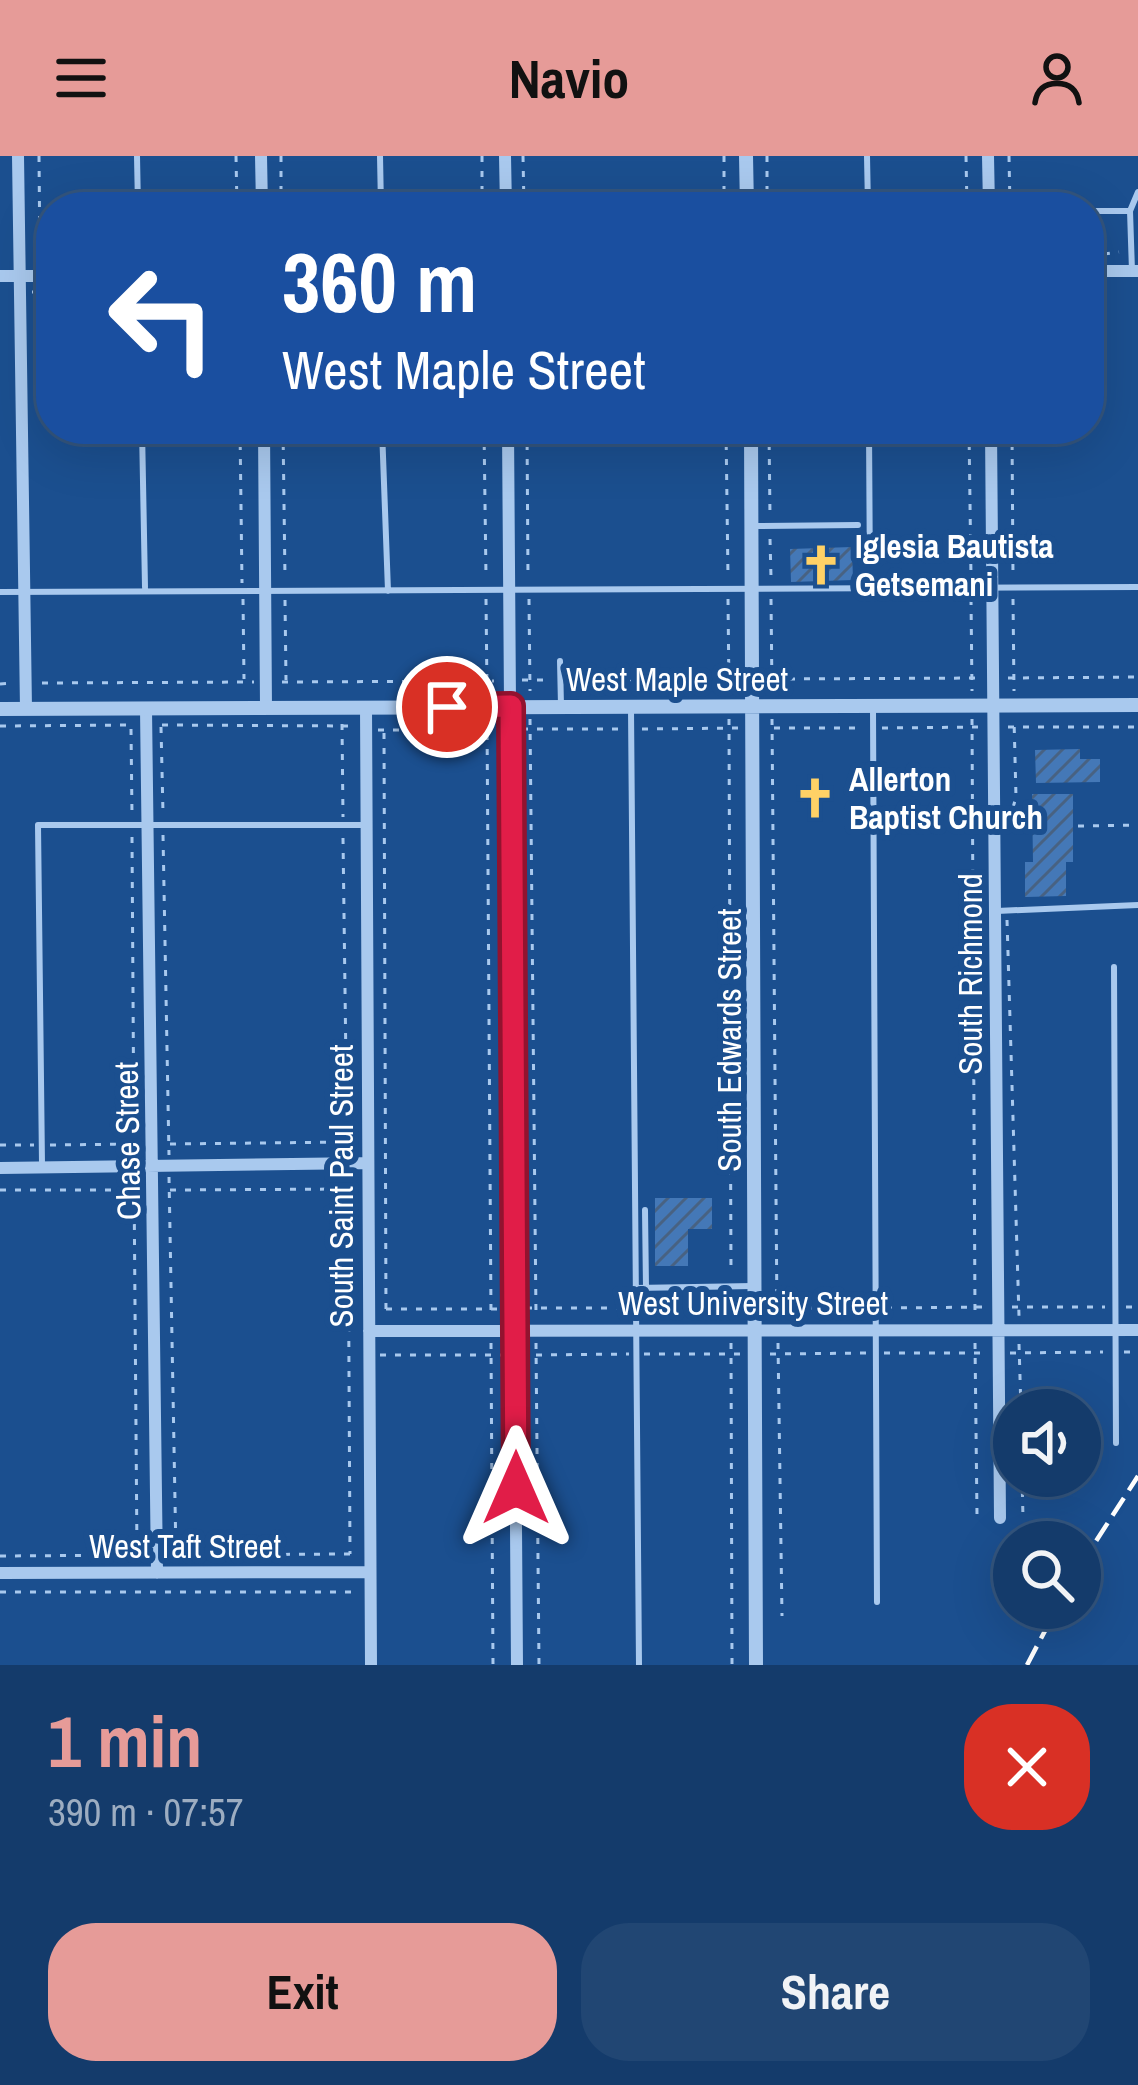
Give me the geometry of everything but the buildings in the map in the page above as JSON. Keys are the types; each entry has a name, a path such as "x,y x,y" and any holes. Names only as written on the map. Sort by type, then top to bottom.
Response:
{"street":[{"path":"18,156 26,710"},
{"path":"261,156 262,192"},
{"path":"505,156 506,192"},
{"path":"746,156 747,192"},
{"path":"988,156 989,192"},
{"path":"1104,271 1135,271"},
{"path":"0,276 36,276"},
{"path":"264,444 266,708"},
{"path":"508,444 517,1665"},
{"name":"South Edwards Street","path":"751,444 759,1660"},
{"name":"South Richmond","path":"991,444 1000,911 1000,1518"},
{"name":"West Maple Street","path":"0,710 151,720 266,708 1138,705"},
{"name":"South Saint Paul Street","path":"366,707 371,1665"},
{"name":"Chase Street","path":"151,720 162,1165 157,1573"},
{"path":"0,1168 368,1163"},
{"name":"West University Street","path":"369,1331 1138,1330"},
{"name":"West Taft Street","path":"0,1573 370,1572"}],"lane":[{"path":"137,156 138,192"},
{"path":"380,156 381,192"},
{"path":"867,156 868,192"},
{"path":"1135,271 1130,211 1138,192"},
{"path":"1104,211 1130,211"},
{"path":"142,444 146,589"},
{"path":"383,444 388,590"},
{"path":"869,444 870,589"},
{"path":"753,526 858,525"},
{"path":"0,592 1138,587"},
{"path":"560,661 561,706"},
{"path":"873,705 870,1050 877,1129 877,1602"},
{"path":"631,706 639,1665"},
{"path":"42,1168 38,825 366,825"},
{"path":"1000,911 1138,905"},
{"path":"1114,968 1116,1443"},
{"path":"645,1210 646,1288"},
{"path":"634,1288 757,1286"}],"path":[{"path":"39,156 41,192"},
{"path":"236,156 237,192"},
{"path":"280,156 281,192"},
{"path":"482,156 482,192"},
{"path":"524,156 524,192"},
{"path":"724,156 724,192"},
{"path":"766,156 767,192"},
{"path":"966,156 967,192"},
{"path":"1010,156 1010,192"},
{"path":"1104,254 1131,250"},
{"path":"240,444 244,682"},
{"path":"284,444 286,682"},
{"path":"484,444 493,1665"},
{"path":"526,444 539,1665"},
{"path":"726,444 732,1665"},
{"path":"0,726 131,725 151,720 342,724 384,730 1138,727"},
{"path":"151,720 176,1555"},
{"path":"0,1145 347,1142 342,724"},
{"path":"131,725 137,1555"},
{"path":"384,730 386,1355"},
{"path":"1005,836 1016,797 1014,746"},
{"path":"972,753 977,1515"},
{"path":"772,754 782,1616"},
{"path":"1078,826 1138,825"},
{"path":"1000,911 1011,923 1020,1389"},
{"path":"348,1162 350,1554"},
{"path":"0,1190 348,1190"},
{"path":"1022,1497 1023,1518"},
{"path":"0,1592 29,1592"}],"railway":[{"path":"1101,1533 1138,1476"},
{"path":"1027,1665 1046,1629"}],"place":[{"name":"Iglesia Bautista Getsemani","path":"821,565"},
{"name":"Allerton Baptist Church","path":"815,798"}],"route":[{"path":"447,707 511,706 516,1488"}]}
